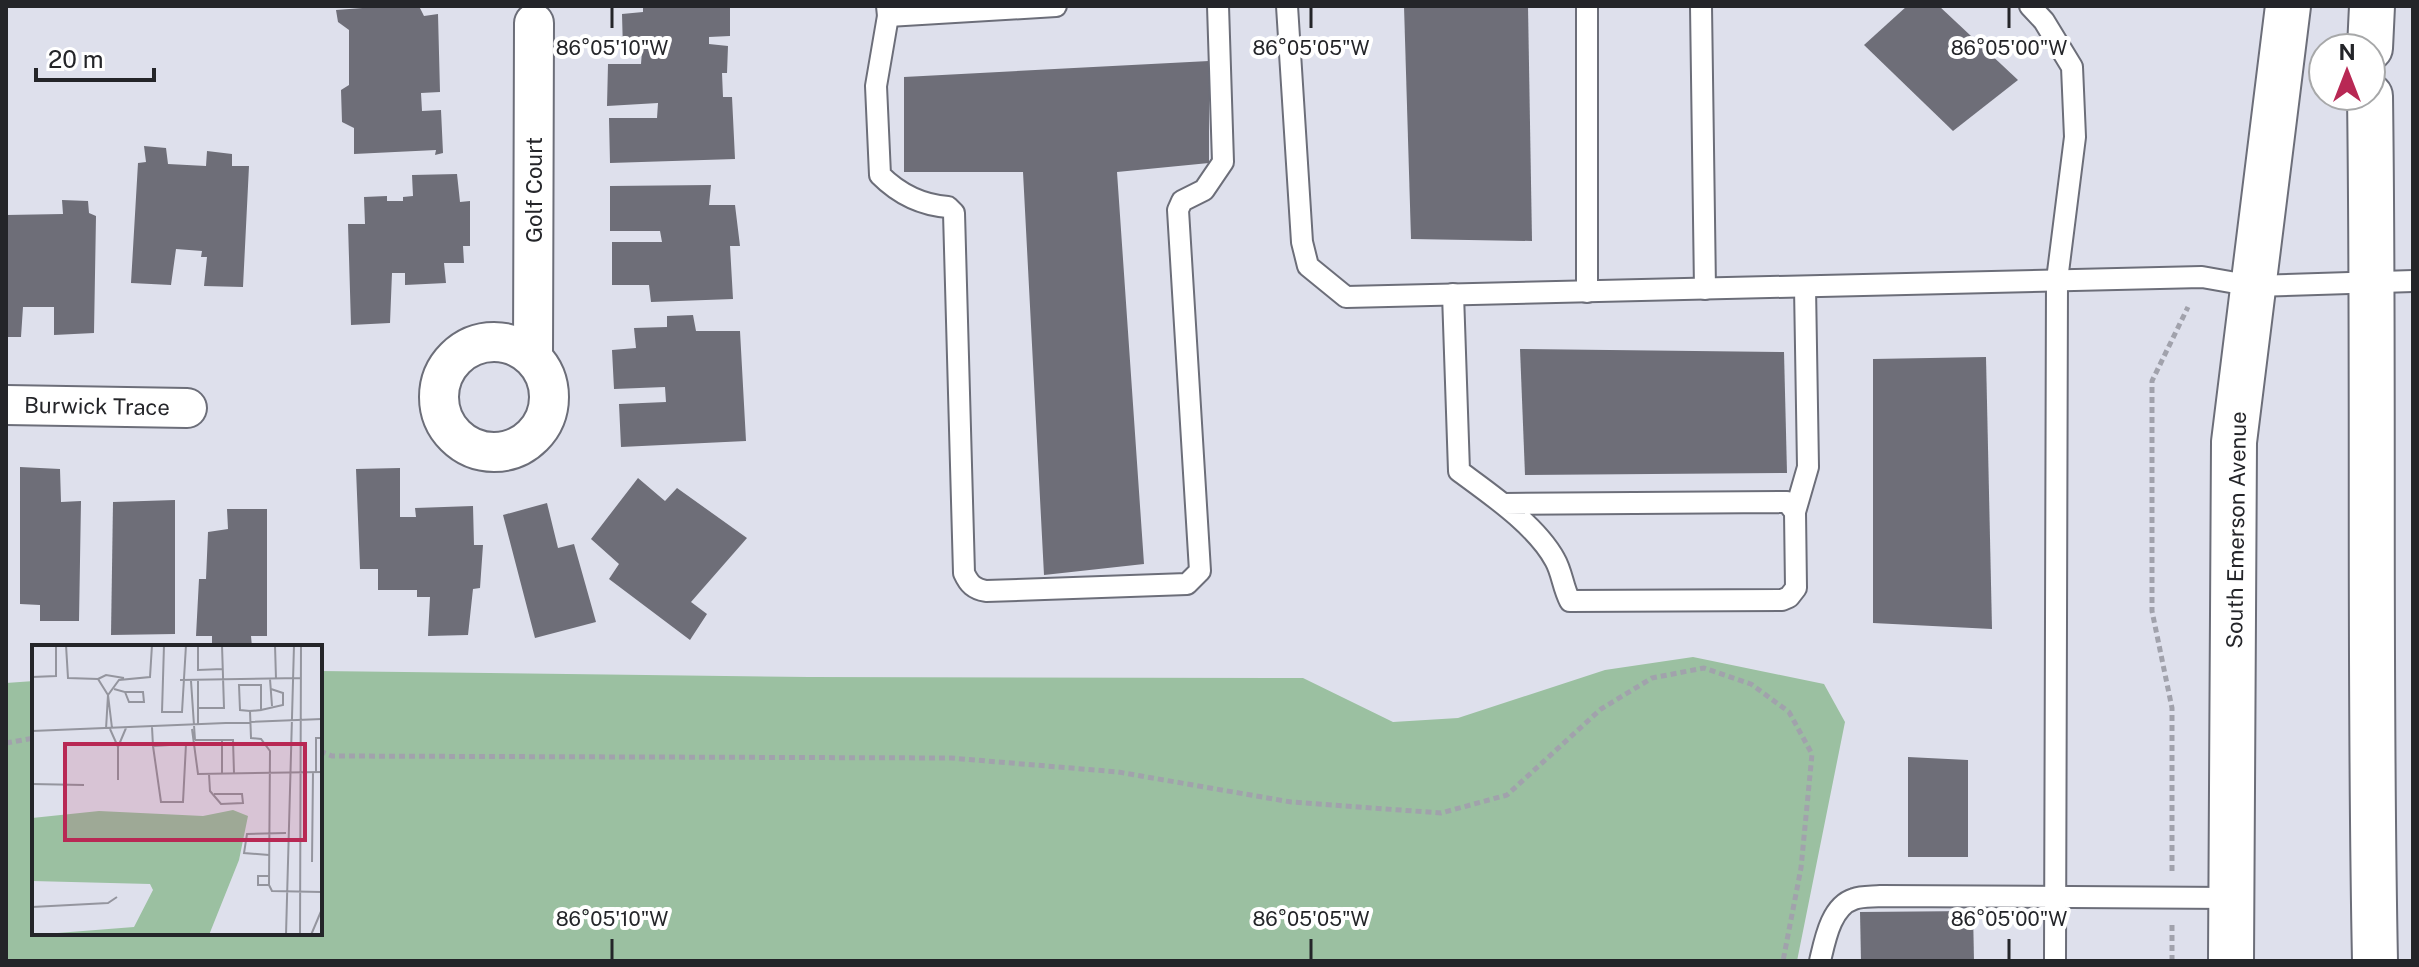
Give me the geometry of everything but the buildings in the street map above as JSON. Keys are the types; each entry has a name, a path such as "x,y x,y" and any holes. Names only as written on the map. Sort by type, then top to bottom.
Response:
{"main road":[{"name":"South Emerson Avenue","path":"2231,961 2234,442 2288,6"},
{"path":"2371,32 2372,6"},
{"path":"2372,112 2393,281 2370,743 2375,961"}],"street":[{"name":"Golf Court","path":"533,357 537,12"},
{"name":"Burwick Trace","path":"6,405 187,408"}],"lane":[{"path":"1056,6 888,11 876,86 880,175 892,187 911,198 929,205 948,207 954,213 964,573 976,589 1187,584 1200,571 1178,210 1182,201 1204,190 1223,162 1218,6"},
{"path":"1287,6 1302,242 1308,266 1346,297 2202,277 2253,286 2393,281"},
{"path":"1587,6 1587,292"},
{"path":"1701,6 1705,289"},
{"path":"2030,6 2044,21 2072,67 2075,137 2057,280 2055,961"},
{"path":"1453,294 1459,471 1503,504 1540,540 1556,561 1570,601 1782,600 1796,588 1795,512 1808,467 1805,287"},
{"path":"1503,504 1779,501 1787,502 1795,512"},
{"path":"1820,961 1826,935 1840,906 1855,898 2231,898"}],"path":[{"path":"2172,961 2172,708 2152,611 2152,381 2202,277"},
{"path":"322,752 332,756 951,758 1118,772 1291,802 1441,813 1507,795 1601,709 1652,678 1704,668 1751,684 1789,712 1812,754 1801,868 1783,961"},
{"path":"6,743 32,738"}],"green space":[{"path":"1693,657 1824,684 1845,722 1797,961 6,961 6,683 32,681 32,935 322,935 322,671 809,677 1303,678 1393,722 1458,718 1605,670"}]}
